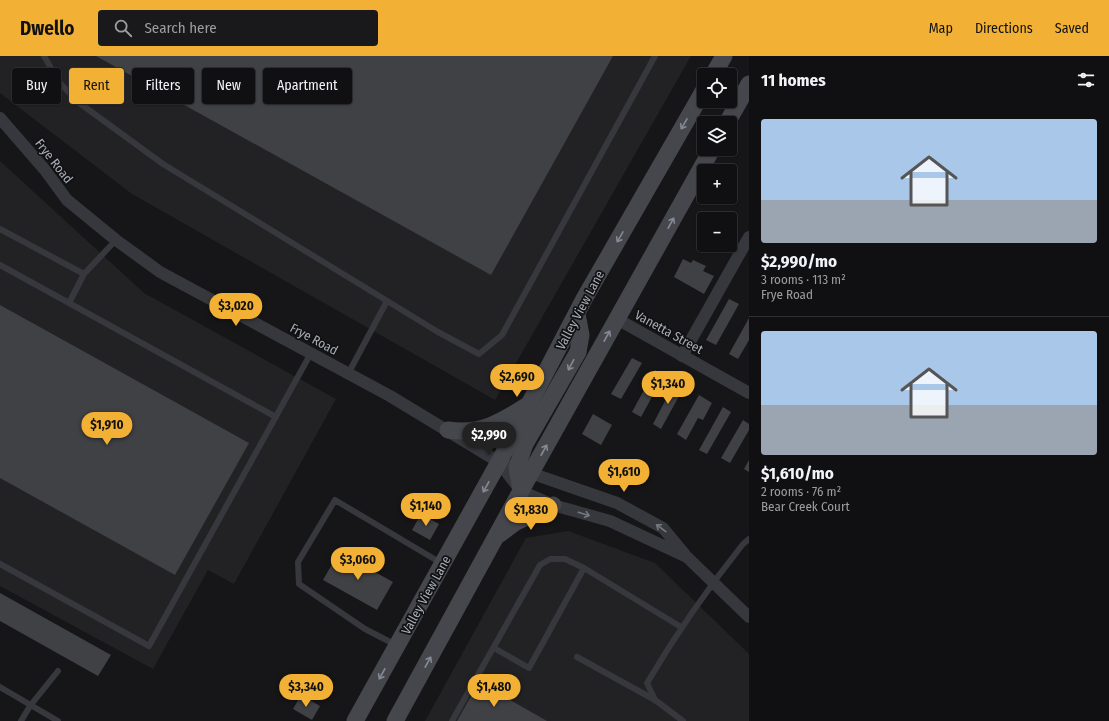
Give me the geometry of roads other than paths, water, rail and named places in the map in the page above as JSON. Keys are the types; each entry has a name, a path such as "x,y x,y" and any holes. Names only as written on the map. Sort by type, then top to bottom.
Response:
{"main road":[{"path":"717,68 724,56"},
{"path":"731,116 749,84"},
{"name":"Valley View Lane","path":"355,721 500,462 577,314 697,102"},
{"path":"524,470 617,319 708,156"},
{"path":"396,721 521,491 524,470 525,444 578,352 581,335 577,314"},
{"path":"448,430 462,432 479,430 505,420 530,403"},
{"path":"496,536 516,522 553,505"}],"street":[{"name":"Frye Road","path":"0,118 45,170 67,200 116,240 160,272 311,353 448,430 500,462"},
{"name":"Frye Road","path":"0,127 17,137"},
{"path":"682,356 749,237"},
{"name":"Vanetta Street","path":"617,319 749,393"},
{"path":"500,462 617,503 664,528 688,557 749,617"},
{"path":"500,462 521,491 553,505 610,521 688,557"}],"lane":[{"path":"44,56 59,82 78,102 163,164 438,332 479,354 502,335 655,56"},
{"path":"0,229 84,274"},
{"path":"69,303 84,274 116,240"},
{"path":"0,265 276,417"},
{"path":"348,374 387,301"},
{"path":"0,564 149,646 311,353"},
{"path":"397,646 366,629 299,584 298,562 335,500 443,564"},
{"path":"655,700 647,683 681,627 713,582 743,544 749,540"},
{"path":"452,721 540,565 550,559 565,559 584,568 681,627"},
{"path":"494,648 529,668 584,568"},
{"path":"577,657 655,700 683,721"},
{"path":"21,721 30,706 58,671"},
{"path":"0,687 30,706 58,721"}]}
